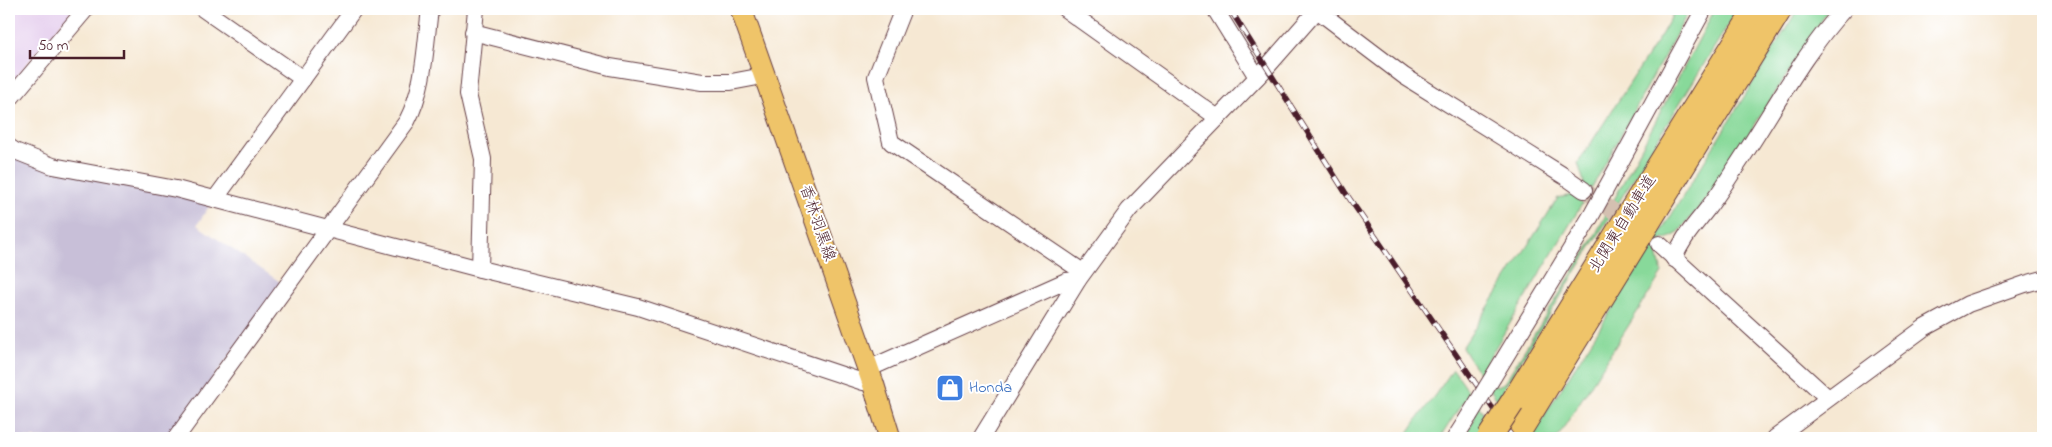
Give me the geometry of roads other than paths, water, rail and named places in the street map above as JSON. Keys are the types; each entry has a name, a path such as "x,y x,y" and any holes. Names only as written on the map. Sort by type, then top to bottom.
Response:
{"highway":[{"name":"北関東自動車道","path":"1517,421 1756,9"},
{"name":"北関東自動車道","path":"1489,438 1517,421 1780,9"}],"main road":[{"name":"香林羽黒線","path":"741,9 763,76 802,178 890,438"}],"street":[{"path":"9,100 86,9"},
{"path":"203,9 303,79"},
{"path":"215,199 354,9"},
{"path":"176,438 401,129 416,103 420,87 430,9"},
{"path":"476,9 468,94 483,159 480,269"},
{"path":"903,9 876,78 891,142 1080,276"},
{"path":"1065,9 1218,118"},
{"path":"1215,9 1257,77"},
{"path":"980,438 1080,276 1129,210 1257,77 1317,9 1404,76 1584,190"},
{"path":"1455,438 1581,233 1704,9"},
{"path":"1674,259 1680,242 1714,201 1810,50 1823,31 1844,9"},
{"path":"473,32 610,67 702,82 731,82 763,76"},
{"path":"9,146 15,151 53,166 176,189 480,269 638,307 863,382 870,376 1066,281 1080,276"},
{"path":"1659,244 1828,398"},
{"path":"1775,438 1924,328 1968,304 2043,279"}],"tunnel":[{"path":"1584,190 1633,225"}],"railway":[{"path":"1230,9 1345,192 1513,438"}],"place":[{"name":"Honda","path":"950,388"}]}
